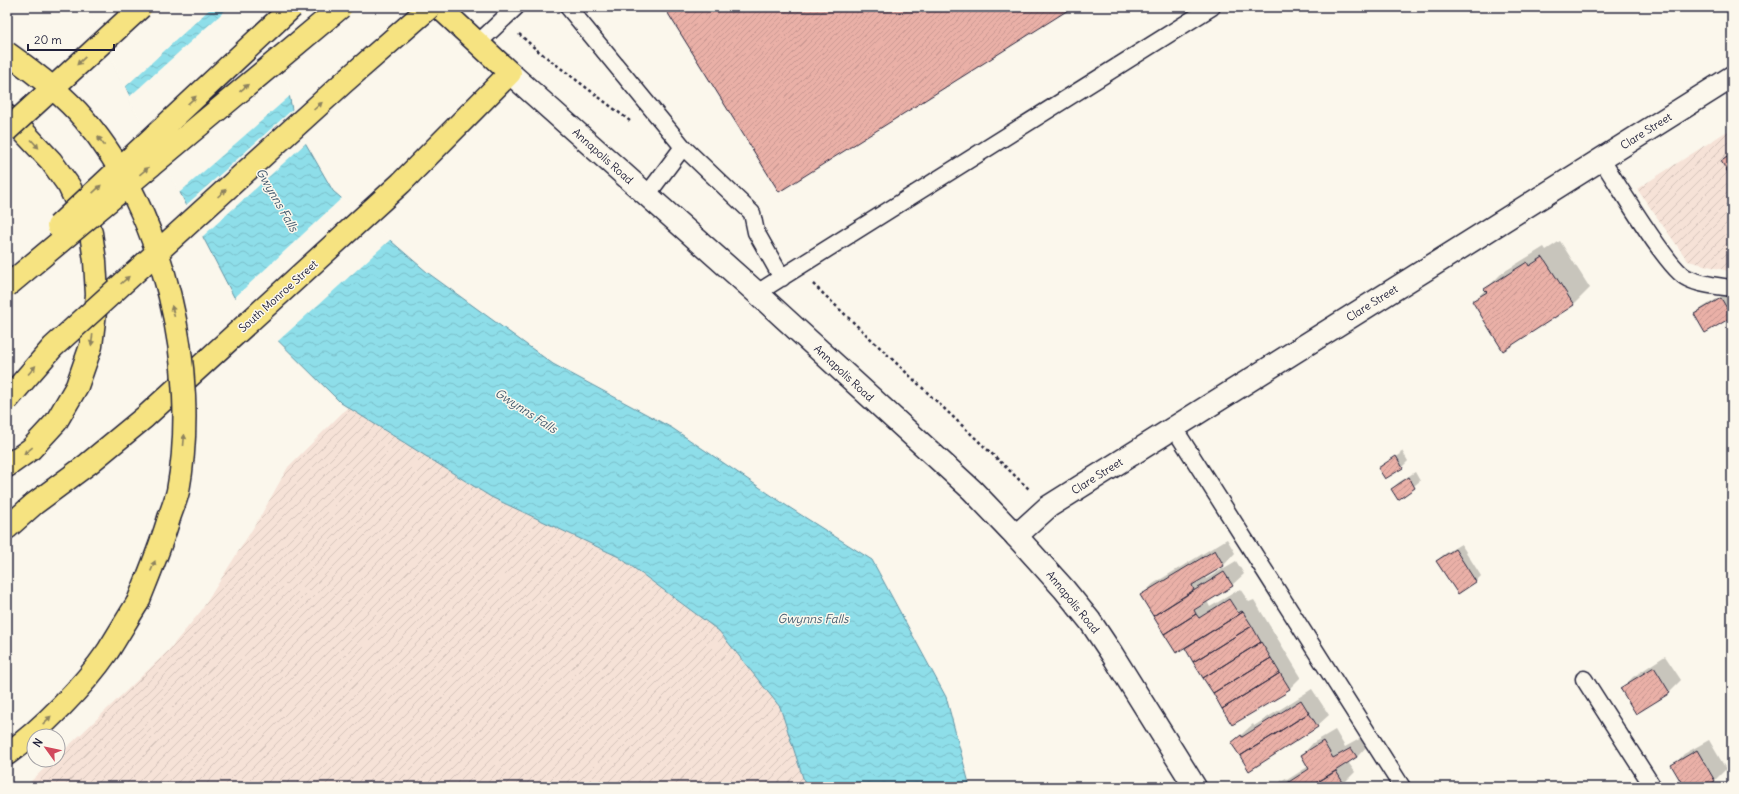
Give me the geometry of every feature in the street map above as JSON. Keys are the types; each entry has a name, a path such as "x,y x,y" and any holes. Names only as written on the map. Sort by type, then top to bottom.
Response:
{"main road":[{"path":"7,130 141,7"},
{"path":"7,273 292,7"},
{"path":"7,286 341,7"},
{"path":"7,400 53,347 343,83 430,7"},
{"name":"Annapolis Road","path":"438,7 757,293 972,490 1064,589 1090,621 1194,787"},
{"path":"7,53 38,76 84,118 113,157 142,212 164,274 177,325 184,375 184,437 177,492 161,544 138,602 107,653 70,698 22,743 7,754"},
{"name":"South Monroe Street","path":"7,528 34,504 88,464 145,417 401,183 510,73"},
{"name":"Clare Street","path":"1016,536 1048,507 1732,77"},
{"path":"7,116 51,161 69,186 91,233 95,261 97,295 91,346 78,386 56,422 31,449 7,466"},
{"name":"South Monroe Street","path":"7,516 34,504"}],"lane":[{"path":"478,43 516,7"},
{"path":"568,7 683,147 752,213 756,232 782,278"},
{"path":"757,293 1212,7"},
{"path":"647,195 683,147"},
{"path":"1601,159 1656,244 1672,264 1686,278 1706,284 1732,288"},
{"path":"1174,428 1402,787"},
{"path":"1584,679 1653,787"}],"shaded area":[{"path":"1732,128 1732,272 1688,261 1637,189"},
{"path":"348,407 491,497 619,557 719,631 780,707 806,787 25,787 45,768 66,768 66,748 168,651 201,611 260,517 288,467"}],"water":[{"name":"Gwynns Falls","path":"91,7 272,7 295,125 333,191 428,273 553,364 672,428 787,506 872,560 946,697 970,787 806,787 780,707 719,631 619,557 491,497 341,403 234,297 128,92"}],"pier":[{"path":"89,7 212,7 124,88"},
{"path":"229,7 274,7 291,95 179,193 128,98"},
{"path":"294,108 297,124 307,142 202,237 185,206"},
{"path":"343,197 391,239 277,342 233,299"}],"building":[{"path":"664,7 1073,7 779,192"},
{"path":"1732,154 1732,179 1721,161"},
{"path":"1543,257 1574,305 1503,351 1472,301 1487,292 1484,289 1527,262 1529,266"},
{"path":"1721,298 1732,317 1705,333 1694,314"},
{"path":"1396,456 1403,468 1385,479 1378,468"},
{"path":"1409,477 1415,488 1398,500 1391,489"},
{"path":"1455,549 1476,582 1458,594 1436,561"},
{"path":"1215,550 1224,566 1192,585 1194,590 1153,616 1140,595"},
{"path":"1224,572 1233,586 1194,610 1196,614 1164,634 1153,616"},
{"path":"1229,599 1238,613 1243,612 1176,653 1164,634 1196,614 1199,618"},
{"path":"1243,612 1252,626 1193,662 1185,648"},
{"path":"1252,626 1261,642 1203,678 1193,662"},
{"path":"1261,642 1271,658 1213,693 1203,678"},
{"path":"1271,658 1280,673 1222,709 1213,693"},
{"path":"1654,667 1670,693 1636,714 1620,688"},
{"path":"1280,673 1290,689 1285,692 1286,693 1232,725 1222,709"},
{"path":"1301,700 1309,713 1240,756 1231,743 1241,735 1242,737"},
{"path":"1309,713 1318,727 1249,771 1240,756"},
{"path":"1323,741 1333,758 1351,748 1357,757 1310,787 1281,787 1309,769 1301,755"},
{"path":"1697,750 1715,781 1705,787 1684,787 1671,765"},
{"path":"1336,771 1344,784 1340,787 1310,787"}]}
